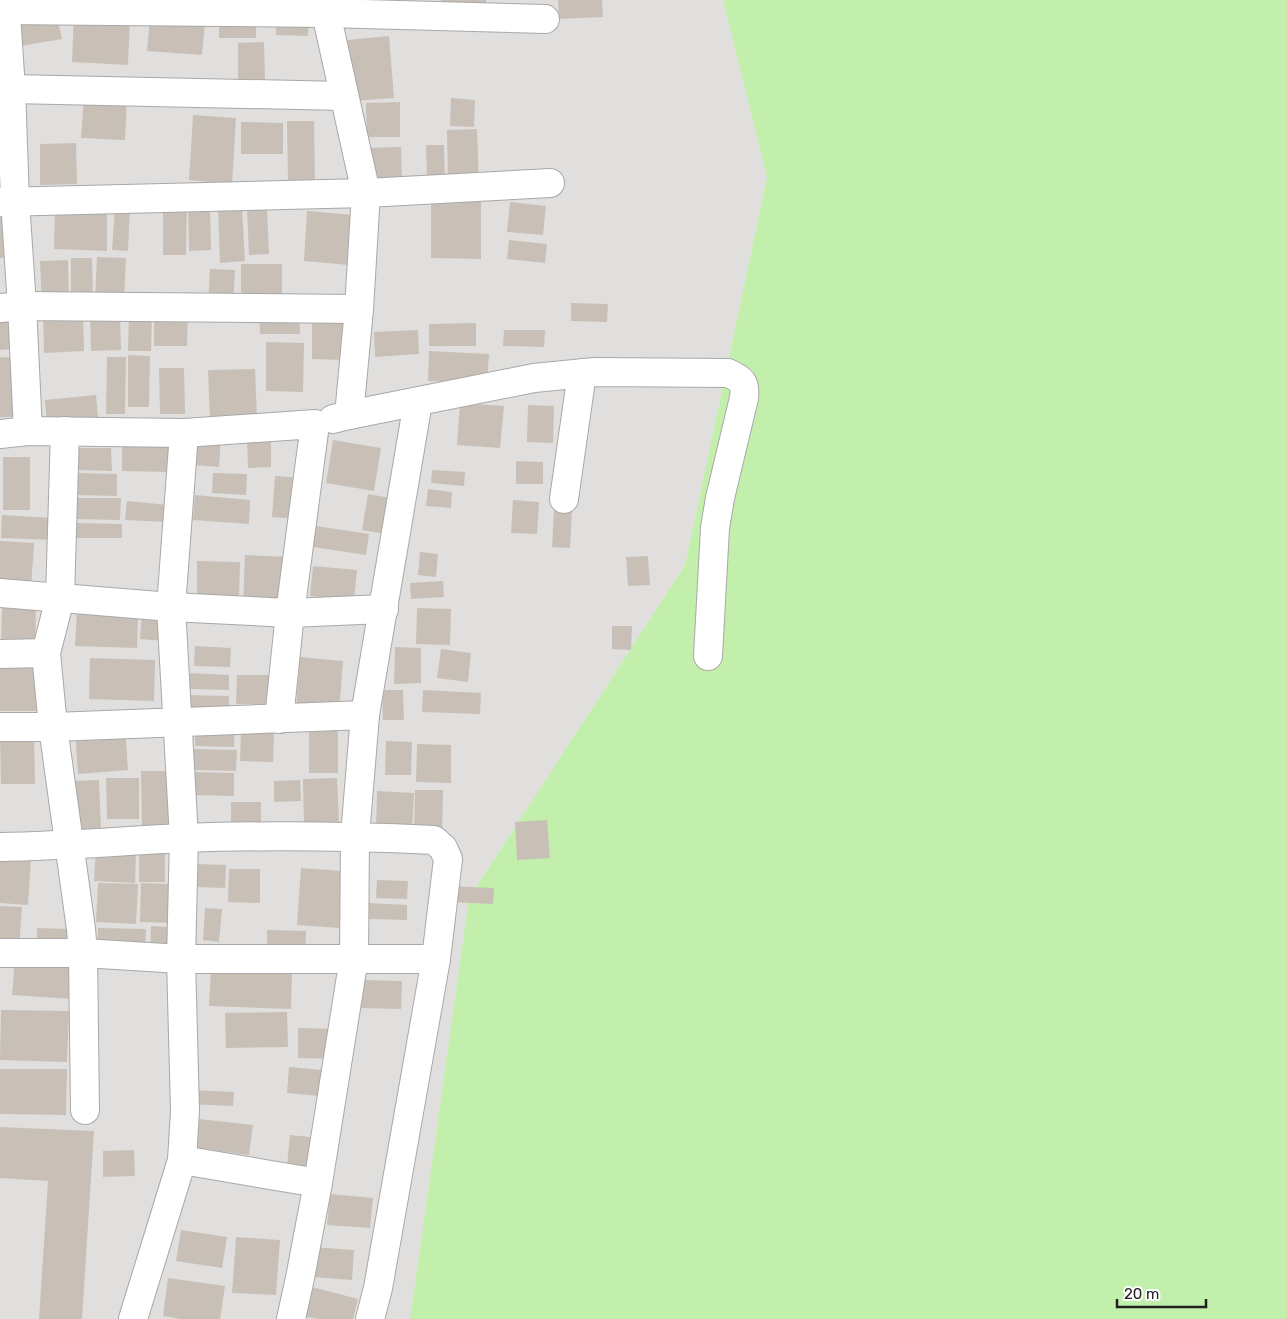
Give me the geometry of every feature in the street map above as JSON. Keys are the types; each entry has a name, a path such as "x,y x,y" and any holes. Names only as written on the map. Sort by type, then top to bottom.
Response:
{"street":[{"path":"28,431 11,307 7,202 12,89 4,7 545,19"},
{"path":"326,13 366,193 359,309 349,415"},
{"path":"12,89 344,96"},
{"path":"7,202 366,193 550,183"},
{"path":"11,307 359,309"},
{"path":"0,434 28,431 184,433 315,424 349,415 534,378 595,372 728,373 740,379 745,388 715,528 708,656"},
{"path":"564,499 582,373"},
{"path":"291,1319 318,1183 354,958 354,836 365,715 418,402"},
{"path":"279,719 290,612 315,424"},
{"path":"65,431 60,598 46,653 53,727 83,953 85,1110"},
{"path":"133,1319 182,1160 185,1111 181,959 184,838 171,607 184,433"},
{"path":"0,593 171,607 290,612 384,609"},
{"path":"0,654 46,653"},
{"path":"0,727 53,727 365,715"},
{"path":"0,847 69,846 184,838 354,836 434,840 443,848 448,859 436,959 378,1288 370,1319"},
{"path":"0,953 83,953 181,959 436,959"},
{"path":"182,1160 318,1183"}],"shaded area":[{"path":"0,0 723,0 767,177 685,565 469,898 410,1319 0,1319"}],"green space":[{"path":"723,0 1287,0 1287,1319 410,1319 469,898 685,565 767,177"}],"building":[{"path":"441,0 486,0 486,10 442,11"},
{"path":"558,0 602,0 603,17 559,19"},
{"path":"74,15 130,18 128,65 72,62"},
{"path":"57,17 62,39 15,47 11,25"},
{"path":"150,18 205,22 202,55 147,51"},
{"path":"276,20 309,21 308,36 276,35"},
{"path":"219,23 256,23 256,38 219,38"},
{"path":"389,36 394,98 352,101 347,40"},
{"path":"264,42 265,79 238,80 238,43"},
{"path":"84,95 127,97 125,140 81,138"},
{"path":"451,98 475,100 474,127 450,126"},
{"path":"400,102 400,137 367,137 366,103"},
{"path":"193,115 236,118 232,184 189,180"},
{"path":"287,121 314,121 315,185 288,185"},
{"path":"241,122 283,123 283,154 241,154"},
{"path":"477,129 479,182 448,183 447,130"},
{"path":"76,143 77,184 40,185 40,144"},
{"path":"426,145 444,145 445,183 427,183"},
{"path":"401,147 402,184 365,185 364,148"},
{"path":"431,197 481,198 481,259 431,258"},
{"path":"187,200 186,255 163,255 163,201"},
{"path":"510,202 546,206 543,235 507,232"},
{"path":"188,203 210,203 211,250 189,251"},
{"path":"115,207 130,208 128,251 112,250"},
{"path":"242,207 245,261 220,263 218,208"},
{"path":"247,208 267,208 269,254 249,255"},
{"path":"307,211 353,215 349,265 304,261"},
{"path":"55,212 107,213 107,251 54,249"},
{"path":"0,218 14,218 15,258 0,258"},
{"path":"509,240 547,244 545,263 507,259"},
{"path":"97,257 126,258 124,301 95,300"},
{"path":"71,258 92,258 93,302 71,302"},
{"path":"68,260 69,303 42,304 40,261"},
{"path":"241,264 282,264 282,301 241,301"},
{"path":"210,269 235,270 233,307 208,306"},
{"path":"571,303 608,304 607,322 571,321"},
{"path":"83,310 84,351 44,353 43,311"},
{"path":"129,310 152,310 151,351 128,351"},
{"path":"120,312 121,350 91,351 90,313"},
{"path":"154,312 188,312 187,346 154,346"},
{"path":"259,314 299,314 300,334 260,334"},
{"path":"11,317 13,349 0,350 0,318"},
{"path":"312,321 344,322 344,360 312,359"},
{"path":"476,323 476,346 429,346 429,324"},
{"path":"418,330 419,354 375,357 374,332"},
{"path":"504,330 545,330 544,347 503,346"},
{"path":"266,342 304,343 303,392 266,391"},
{"path":"429,351 489,354 487,384 428,381"},
{"path":"128,355 150,356 149,407 128,407"},
{"path":"0,357 18,358 16,417 0,417"},
{"path":"107,357 126,357 125,414 106,414"},
{"path":"159,368 184,368 185,414 160,414"},
{"path":"255,369 257,418 210,419 208,370"},
{"path":"96,395 98,417 47,422 45,400"},
{"path":"460,403 504,406 500,448 457,445"},
{"path":"528,405 554,406 553,443 527,442"},
{"path":"197,435 221,437 219,467 194,465"},
{"path":"247,439 271,439 271,467 248,468"},
{"path":"333,440 381,448 374,491 326,483"},
{"path":"122,444 172,446 170,472 122,471"},
{"path":"73,448 111,448 112,471 73,470"},
{"path":"3,457 30,457 30,510 3,510"},
{"path":"516,461 543,462 543,484 516,484"},
{"path":"432,470 465,472 464,486 431,483"},
{"path":"75,473 117,474 117,496 75,495"},
{"path":"213,473 247,474 246,495 212,493"},
{"path":"275,476 302,478 299,519 272,517"},
{"path":"428,489 452,492 451,508 426,506"},
{"path":"368,494 397,499 391,535 362,530"},
{"path":"195,495 250,500 249,524 193,520"},
{"path":"75,498 121,498 120,520 75,519"},
{"path":"513,500 539,502 537,534 511,533"},
{"path":"127,501 168,505 167,522 125,520"},
{"path":"554,510 572,511 570,548 552,547"},
{"path":"2,515 54,518 53,540 1,538"},
{"path":"76,523 122,524 122,538 76,538"},
{"path":"316,526 369,534 366,555 313,547"},
{"path":"0,541 34,543 31,588 0,586"},
{"path":"420,552 438,554 436,577 418,575"},
{"path":"245,555 289,557 286,609 243,607"},
{"path":"648,556 650,585 628,586 626,557"},
{"path":"197,561 240,562 239,600 197,599"},
{"path":"313,566 357,570 354,600 310,596"},
{"path":"443,581 444,597 411,599 410,583"},
{"path":"2,604 36,606 35,649 1,648"},
{"path":"417,608 451,609 450,645 416,644"},
{"path":"77,609 138,612 137,648 75,646"},
{"path":"142,612 166,614 164,641 140,639"},
{"path":"612,626 632,626 631,650 612,649"},
{"path":"195,646 231,648 230,667 194,666"},
{"path":"395,647 421,648 421,683 394,684"},
{"path":"441,649 471,653 468,682 437,678"},
{"path":"0,657 45,657 45,711 0,711"},
{"path":"300,657 343,661 339,713 296,709"},
{"path":"90,658 155,660 154,701 89,699"},
{"path":"190,673 229,675 229,690 190,689"},
{"path":"237,675 277,675 277,704 236,704"},
{"path":"382,690 403,690 404,720 383,720"},
{"path":"423,690 481,693 480,714 422,712"},
{"path":"186,695 229,696 229,714 186,713"},
{"path":"309,722 338,723 338,773 309,773"},
{"path":"125,725 128,770 78,774 75,729"},
{"path":"195,726 235,727 234,747 195,746"},
{"path":"241,729 274,730 273,762 240,761"},
{"path":"34,732 35,784 1,784 0,733"},
{"path":"386,741 412,742 411,775 385,775"},
{"path":"417,744 451,745 451,783 416,782"},
{"path":"193,749 237,750 236,771 192,770"},
{"path":"141,771 172,771 173,828 142,829"},
{"path":"192,772 234,773 234,796 192,795"},
{"path":"106,778 139,778 139,819 107,819"},
{"path":"337,778 339,826 304,827 303,779"},
{"path":"99,780 101,830 71,831 69,781"},
{"path":"300,780 301,801 274,802 274,781"},
{"path":"415,790 443,790 442,836 414,835"},
{"path":"377,791 414,793 412,830 376,828"},
{"path":"231,802 261,802 261,828 231,828"},
{"path":"547,820 550,858 517,860 515,822"},
{"path":"96,849 136,851 135,883 94,881"},
{"path":"139,852 165,852 165,882 139,882"},
{"path":"0,856 31,858 28,905 0,903"},
{"path":"197,864 226,865 225,888 196,887"},
{"path":"301,868 343,871 339,928 297,925"},
{"path":"229,869 260,869 260,903 228,902"},
{"path":"377,880 408,881 407,899 376,898"},
{"path":"98,883 138,884 136,924 96,922"},
{"path":"141,883 172,884 171,923 140,922"},
{"path":"450,886 494,888 493,904 450,902"},
{"path":"369,903 407,905 407,920 369,919"},
{"path":"0,906 22,907 19,948 0,947"},
{"path":"205,908 222,909 219,942 203,940"},
{"path":"151,926 170,927 169,952 150,952"},
{"path":"37,928 68,929 68,946 37,944"},
{"path":"98,928 146,929 145,954 97,953"},
{"path":"267,930 306,931 305,956 267,954"},
{"path":"15,959 75,963 72,999 12,995"},
{"path":"211,969 292,972 291,1009 209,1006"},
{"path":"361,980 402,981 401,1009 360,1008"},
{"path":"1,1010 69,1011 67,1062 0,1060"},
{"path":"287,1012 288,1047 226,1048 225,1013"},
{"path":"298,1028 337,1029 337,1059 298,1058"},
{"path":"289,1067 333,1071 331,1097 287,1093"},
{"path":"0,1069 67,1069 66,1115 0,1114"},
{"path":"189,1090 234,1092 233,1106 189,1104"},
{"path":"199,1119 253,1125 249,1155 195,1148"},
{"path":"0,1127 94,1131 82,1319 39,1319 48,1181 0,1178"},
{"path":"290,1135 320,1138 317,1169 287,1166"},
{"path":"134,1150 135,1176 103,1177 103,1151"},
{"path":"330,1194 373,1198 370,1228 327,1225"},
{"path":"181,1230 227,1237 222,1268 176,1261"},
{"path":"236,1237 280,1240 276,1295 232,1293"},
{"path":"313,1247 354,1250 352,1280 311,1277"},
{"path":"168,1278 225,1286 220,1319 181,1319 163,1316"},
{"path":"312,1287 358,1299 353,1319 317,1319 304,1316"}]}
